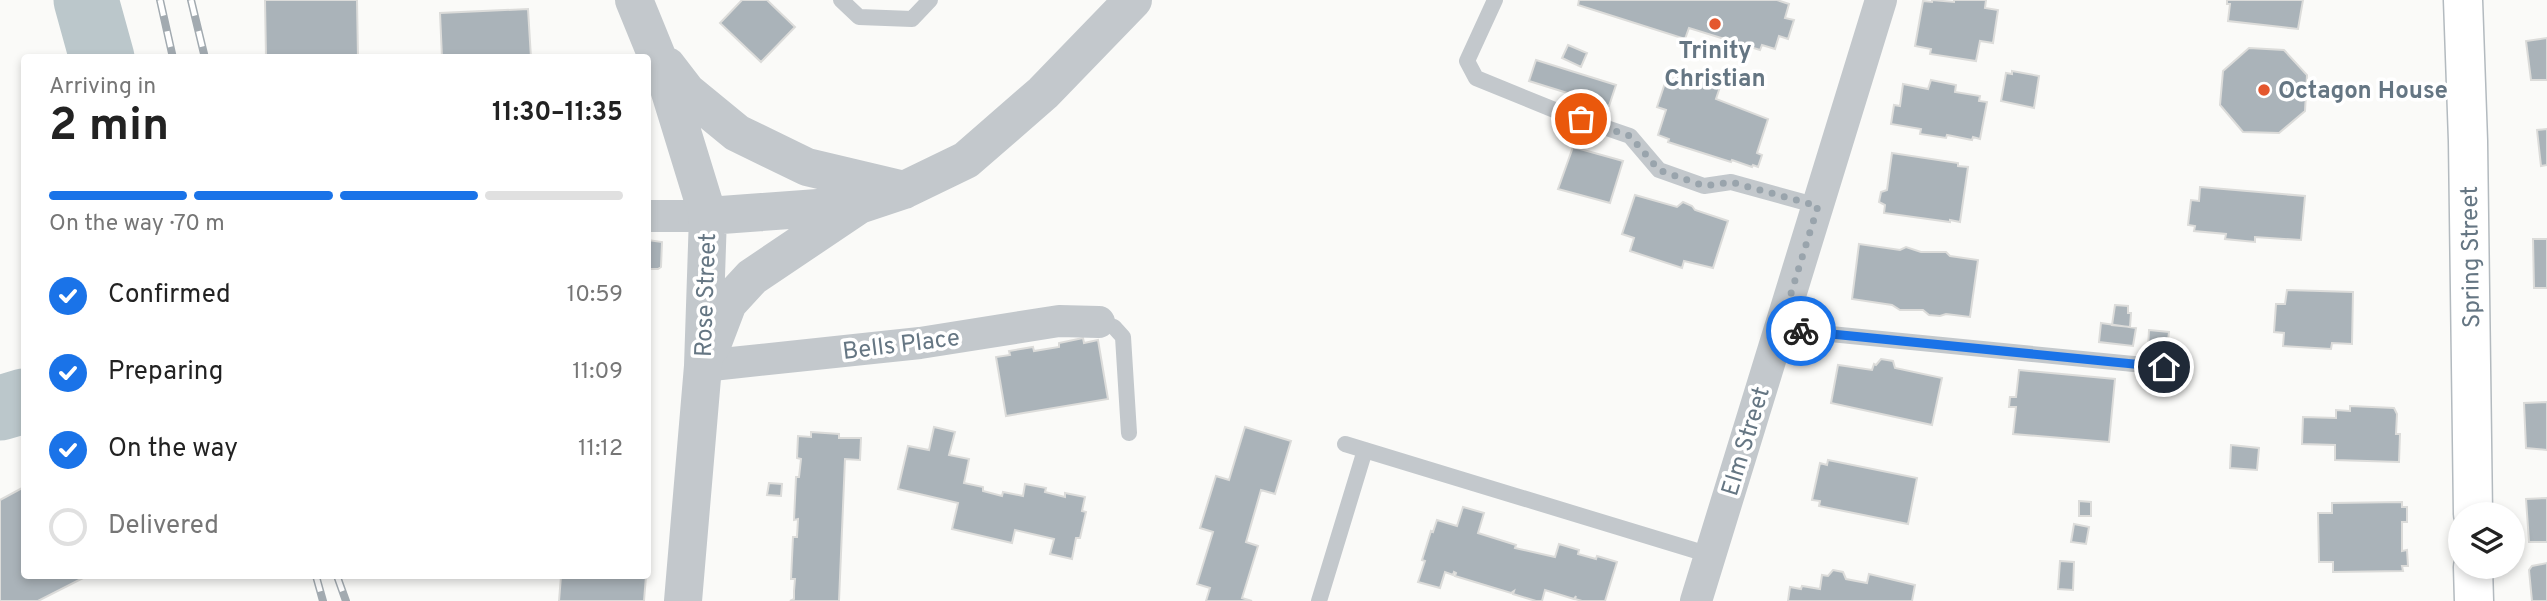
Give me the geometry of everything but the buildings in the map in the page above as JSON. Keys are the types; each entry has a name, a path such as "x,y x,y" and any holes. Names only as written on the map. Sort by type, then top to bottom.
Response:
{"main road":[{"name":"Spring Street","path":"2463,0 2473,502"},
{"path":"2473,579 2474,601"}],"street":[{"name":"Rose Street","path":"634,0 665,76 708,216 703,366 683,601"},
{"path":"651,216 708,216 859,205 904,190 965,160 1043,93 1133,0"},
{"name":"Elm Street","path":"1696,601 1881,0"},
{"path":"656,53 687,92 737,133 807,167 904,190"},
{"path":"703,366 728,303 752,277 859,205"},
{"name":"Bells Place","path":"703,366 920,343 1059,321 1099,321"}],"lane":[{"path":"841,0 859,18 912,19 930,0"},
{"path":"1495,0 1467,61 1476,78 1557,111 1630,136 1659,170 1704,186 1731,182 1818,206"},
{"path":"1099,321 1114,327 1122,337 1129,433"},
{"path":"1780,329 2164,367"},
{"path":"1345,444 1710,555"},
{"path":"1319,601 1366,450"}],"waterway":[{"path":"86,0 101,54"},
{"path":"0,408 21,402"}],"railway":[{"path":"160,0 172,54"},
{"path":"191,0 204,54"},
{"path":"317,579 323,601"},
{"path":"338,579 346,601"}],"way so far":[{"path":"1581,119 1630,136 1659,170 1704,186 1731,182 1818,206 1780,329 1801,331"}],"place":[{"name":"Trinity Christian","path":"1715,24"},
{"name":"Octagon House","path":"2264,90"}],"route":[{"path":"1801,331 2164,367"}]}
